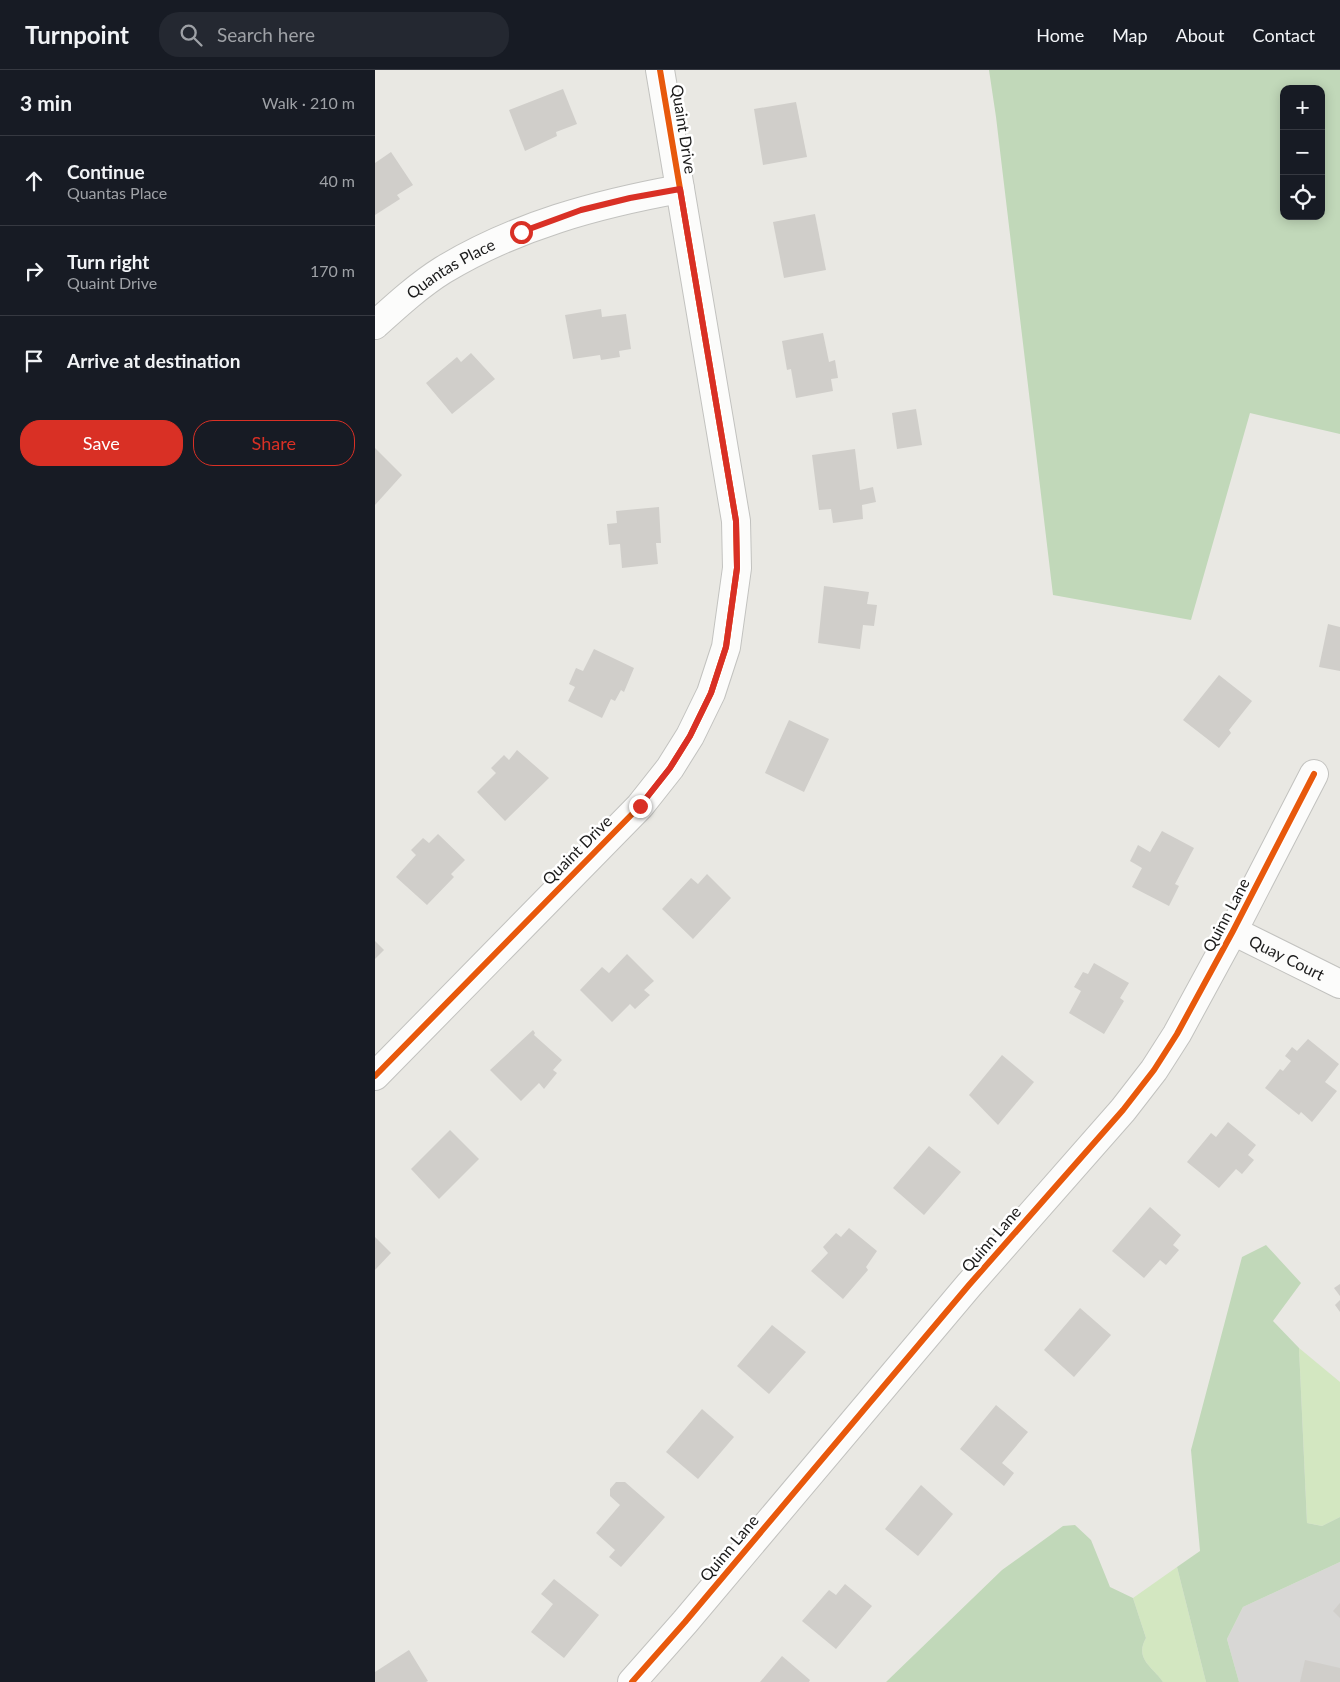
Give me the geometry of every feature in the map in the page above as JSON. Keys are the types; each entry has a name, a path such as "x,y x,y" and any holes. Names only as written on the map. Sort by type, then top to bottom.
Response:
{"street":[{"name":"Quaint Drive","path":"375,1076 640,806 670,768 690,736 711,693 726,647 737,568 736,521 661,70"},
{"name":"Quantas Place","path":"375,325 397,305 441,271 521,232 581,210 630,198 680,189"},
{"name":"Quinn Lane","path":"632,1682 685,1622 969,1285 1123,1110 1177,1034 1315,774"},
{"name":"Quay Court","path":"1233,931 1340,984"}],"shaded area":[{"path":"1340,1562 1340,1682 1239,1682 1227,1639 1243,1607"}],"green space":[{"path":"989,70 1340,70 1340,434 1250,413 1191,620 1053,595"},
{"path":"1266,1245 1301,1283 1273,1321 1299,1348 1307,1523 1322,1526 1340,1517 1340,1562 1243,1607 1227,1639 1239,1682 1206,1682 1177,1567 1200,1551 1191,1450 1242,1257"},
{"path":"1299,1348 1340,1382 1340,1517 1322,1526 1307,1523"},
{"path":"1075,1525 1091,1540 1110,1587 1133,1598 1146,1638 1143,1645 1143,1657 1163,1682 886,1682 1002,1570 1063,1526"},
{"path":"1177,1567 1206,1682 1163,1682 1143,1657 1143,1645 1146,1638 1133,1598"}],"building":[{"path":"563,89 577,124 556,132 557,136 525,151 509,110"},
{"path":"796,102 807,157 763,165 754,109"},
{"path":"391,152 413,185 397,195 400,199 375,215 375,163"},
{"path":"815,214 826,270 784,278 773,222"},
{"path":"601,309 602,317 626,314 631,349 619,351 620,357 601,360 600,355 573,359 565,315"},
{"path":"823,333 829,362 835,360 838,378 831,379 833,391 796,398 791,369 787,370 782,341"},
{"path":"471,353 495,379 452,414 426,383 457,357 461,362"},
{"path":"916,409 922,445 897,449 892,413"},
{"path":"375,448 402,475 375,505"},
{"path":"855,449 860,490 873,487 876,502 862,505 863,519 833,523 831,509 819,510 812,455"},
{"path":"659,507 661,543 656,543 658,564 622,568 620,544 609,545 607,524 617,523 616,511"},
{"path":"824,586 869,592 867,604 877,605 874,626 863,625 860,649 818,643"},
{"path":"1328,624 1340,627 1340,671 1319,667"},
{"path":"594,649 634,668 624,692 621,690 615,701 611,699 602,718 568,701 575,687 569,684 576,668 583,671"},
{"path":"1219,675 1252,701 1229,730 1231,733 1219,748 1183,720"},
{"path":"789,720 829,739 804,792 765,773"},
{"path":"517,750 549,778 505,821 477,792 496,773 491,768 504,755 509,760"},
{"path":"1162,831 1194,848 1175,884 1179,886 1169,906 1132,887 1142,868 1130,861 1138,845 1150,852"},
{"path":"438,834 465,860 451,874 454,877 427,905 396,877 416,855 411,850 423,838 429,843"},
{"path":"707,874 731,898 693,939 662,909 691,878 698,884"},
{"path":"375,941 384,950 375,959"},
{"path":"627,954 654,981 644,990 650,995 635,1009 630,1004 612,1022 580,990 602,967 609,973"},
{"path":"1094,963 1129,983 1120,998 1124,1001 1104,1034 1069,1013 1081,991 1074,987 1083,972 1088,974"},
{"path":"533,1030 534,1035 562,1060 553,1070 557,1073 544,1089 539,1083 521,1101 490,1070"},
{"path":"1308,1039 1339,1064 1325,1082 1337,1091 1312,1122 1301,1112 1299,1115 1265,1088 1280,1069 1283,1071 1291,1061 1285,1056 1292,1047 1297,1051"},
{"path":"1002,1055 1034,1082 998,1125 969,1095"},
{"path":"1228,1122 1256,1145 1248,1155 1254,1160 1242,1174 1236,1169 1219,1188 1187,1162 1211,1133 1216,1137"},
{"path":"450,1130 479,1159 439,1199 411,1169"},
{"path":"929,1146 961,1172 924,1215 893,1188"},
{"path":"1150,1207 1181,1235 1173,1245 1179,1250 1166,1265 1160,1260 1144,1278 1112,1251"},
{"path":"849,1228 877,1251 866,1267 868,1270 843,1299 811,1271 828,1253 823,1247 836,1233 841,1237"},
{"path":"375,1237 391,1253 375,1270"},
{"path":"1340,1284 1340,1296 1334,1288"},
{"path":"1340,1300 1340,1312 1335,1305"},
{"path":"1080,1308 1111,1335 1074,1377 1044,1350"},
{"path":"772,1325 806,1352 769,1394 737,1366"},
{"path":"996,1405 1028,1432 1002,1463 1014,1473 1004,1486 960,1449"},
{"path":"702,1409 734,1437 698,1479 666,1452"},
{"path":"616,1482 625,1482 665,1517 621,1567 609,1557 615,1550 596,1533 620,1505 610,1496 610,1489"},
{"path":"921,1485 953,1514 918,1556 885,1529"},
{"path":"554,1579 599,1615 564,1658 531,1632 553,1604 541,1594"},
{"path":"845,1584 872,1606 836,1649 802,1621 829,1590 836,1595"},
{"path":"1340,1603 1340,1618 1333,1611"},
{"path":"409,1650 428,1681 375,1682 375,1672"},
{"path":"782,1656 810,1680 809,1682 760,1682"},
{"path":"1305,1660 1340,1668 1340,1682 1300,1682"}],"cycle path":[{"path":"375,1076 640,806 670,768 690,736 711,693 726,647 737,568 736,521 660,70"},
{"path":"632,1682 685,1622 969,1285 1123,1110 1154,1070 1177,1034 1233,931 1314,774"}],"route":[{"path":"521,232 581,210 630,198 680,189 736,521 737,568 726,647 711,693 690,736 670,768 640,806"}]}
